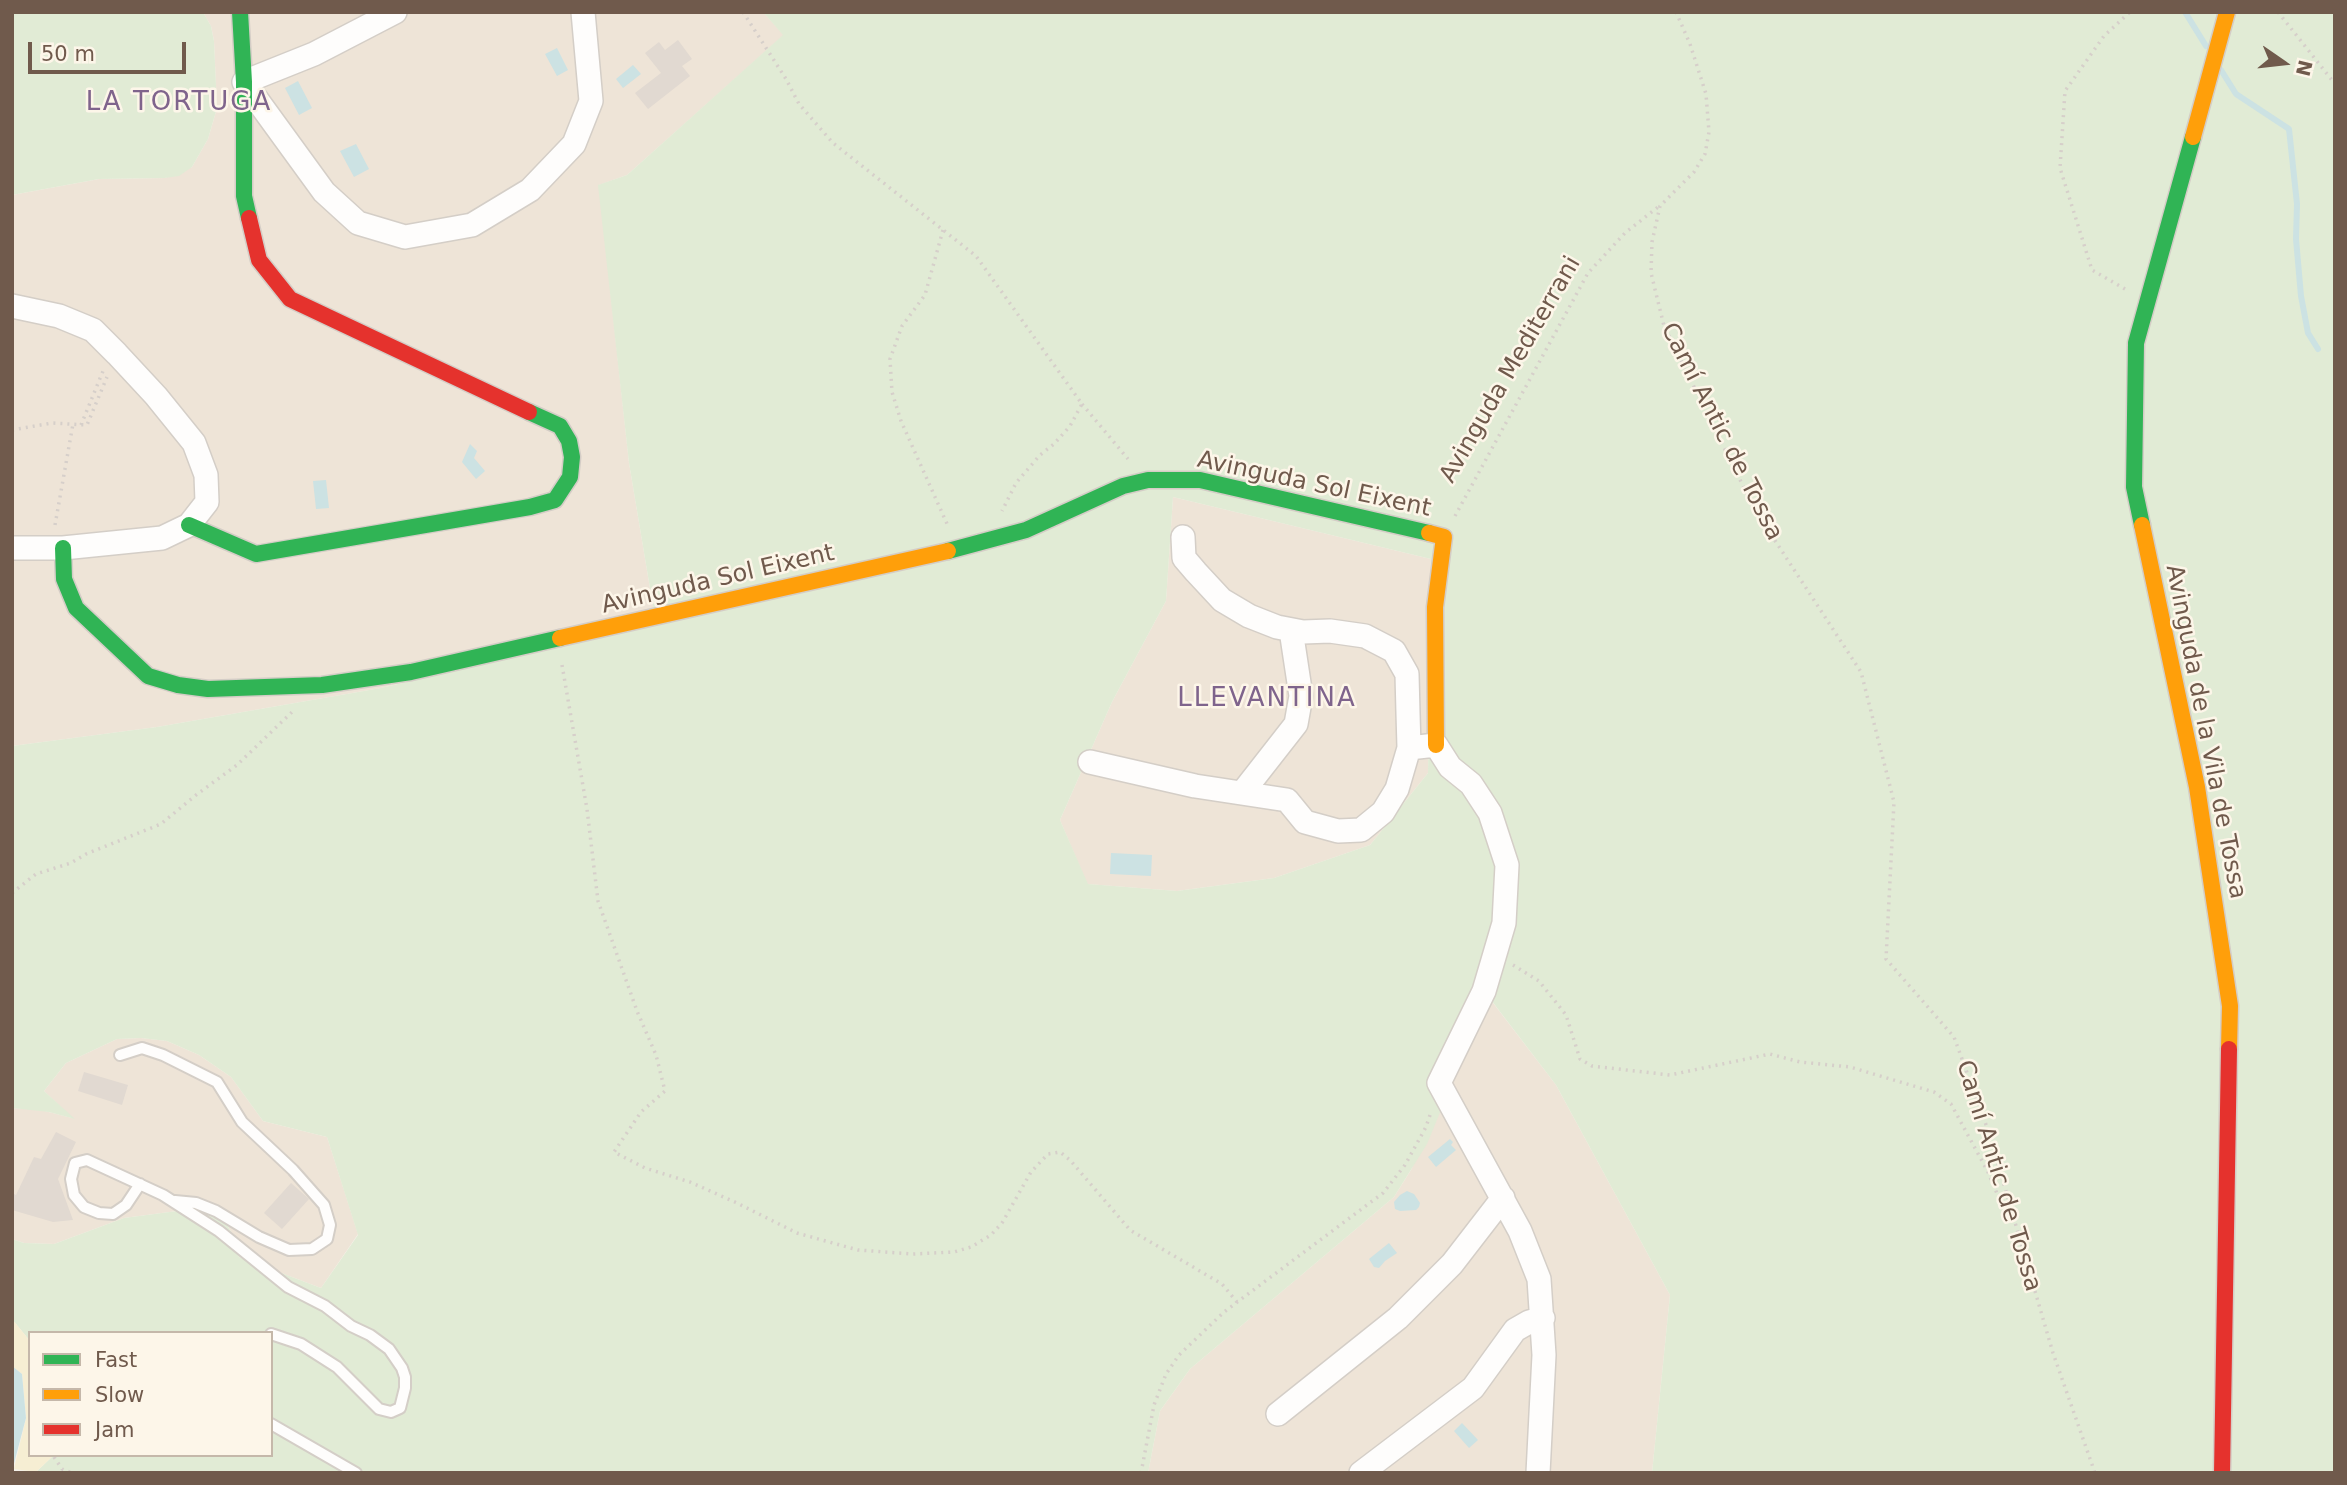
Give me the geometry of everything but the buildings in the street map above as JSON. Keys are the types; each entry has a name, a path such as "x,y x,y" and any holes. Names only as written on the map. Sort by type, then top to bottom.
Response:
{"street":[{"path":"189,525 256,554 516,509 555,500 570,477 572,457 569,441 560,426 290,299 259,260 244,195 244,82 240,12"},
{"path":"244,82 314,54 395,12"},
{"path":"244,82 324,192 358,223 405,237 472,225 530,190 574,144 591,101 583,12"},
{"name":"Avinguda de la Vila de Tossa","path":"2222,1473 2230,1006 2197,788 2134,487 2136,343 2227,12"},
{"path":"12,306 59,316 93,330 156,396 194,443 206,475 207,502 189,525 162,538 59,537 12,548"},
{"name":"Avinguda Sol Eixent","path":"59,537 64,579 76,608 148,676 178,685 208,689 321,685 411,672 1002,538 1026,530 1123,486 1148,480 1200,480 1444,537"},
{"path":"1090,762 1195,786 1287,800 1305,822 1338,831 1361,830 1383,812 1397,789 1409,748 1407,674 1394,651 1365,636 1330,631 1303,632 1249,617 1222,600 1184,558 1183,537"},
{"path":"1444,537 1435,607 1436,745 1450,766 1471,784 1490,813 1507,865 1504,923 1484,991 1440,1083 1520,1231 1539,1279 1544,1355 1538,1473"},
{"path":"1242,793 1296,724 1301,696 1291,630"},
{"path":"1409,748 1436,745"},
{"path":"1278,1414 1398,1318 1452,1264 1503,1198"},
{"path":"1361,1473 1473,1388 1516,1330 1543,1318"}],"lane":[{"path":"120,1055 142,1048 163,1055 217,1082 242,1122 293,1170 324,1205 330,1225 327,1239 312,1249 289,1250 259,1237 216,1211 196,1203 169,1200"},
{"path":"140,1184 126,1205 113,1214 99,1213 84,1206 74,1195 71,1179 75,1163 87,1160 140,1184 163,1195 219,1231 288,1287 325,1306 351,1326 370,1335 389,1349 405,1377 400,1408 391,1412 379,1409 337,1367 301,1344 273,1335"},
{"path":"273,1425 356,1473"}],"path":[{"path":"743,12 799,104 833,143 976,256 1082,404 1135,467 1140,482"},
{"path":"1660,206 1694,172 1705,154 1709,132 1706,94 1690,44 1676,12"},
{"path":"2130,12 2104,36 2065,91 2060,168 2092,270 2148,302"},
{"path":"2278,12 2335,83"},
{"name":"Avinguda Mediterrani","path":"1444,537 1588,273 1625,233 1660,206"},
{"name":"Camí Antic de Tossa","path":"1660,206 1652,242 1651,273 1664,326 1755,510 1861,672 1894,802 1886,958 1955,1037 1989,1133 2053,1353 2095,1473"},
{"path":"943,230 925,295 902,326 890,359 892,393 901,421 957,549"},
{"path":"81,425 106,365"},
{"path":"12,430 52,423 87,425 111,367"},
{"path":"1002,538 1002,509 1016,483 1070,426 1082,404"},
{"path":"59,537 73,424"},
{"path":"558,639 587,809 598,901 637,1011 656,1055 665,1091 641,1112 614,1152 646,1168 690,1182 797,1233 858,1250 913,1254 954,1252 971,1247 991,1235 1002,1223 1031,1172 1048,1154 1060,1152 1130,1230 1222,1284 1237,1302"},
{"path":"12,893 36,874 71,863 86,853 160,824 237,765 294,710"},
{"path":"1494,954 1539,981 1566,1015 1580,1059 1592,1066 1670,1075 1770,1054 1800,1062 1850,1067 1934,1092 1951,1104 1988,1172 2001,1203 2010,1206"},
{"path":"1140,1473 1154,1405 1166,1374 1178,1355 1237,1302 1383,1193 1405,1165 1426,1127 1440,1083"},
{"path":"54,1457 62,1469 72,1473"}],"shaded area":[{"path":"203,12 763,12 784,35 627,175 599,185 629,463 656,624 381,688 157,727 12,746 12,195 99,179 165,178 192,167 208,139 217,108 214,41 211,26"},
{"path":"557,48 568,70 557,76 545,54"},
{"path":"633,65 641,74 623,88 616,79"},
{"path":"298,81 312,108 299,115 285,88"},
{"path":"356,144 369,169 354,177 340,151"},
{"path":"470,444 477,451 474,458 485,471 476,479 462,462"},
{"path":"326,480 329,508 316,509 313,481"},
{"path":"1173,497 1431,559 1428,773 1370,845 1274,878 1177,891 1087,884 1060,820 1112,702 1166,601"},
{"path":"1111,853 1152,855 1151,876 1110,874"},
{"path":"1487,995 1556,1085 1670,1295 1652,1473 1148,1473 1160,1411 1190,1369 1394,1197 1411,1170"},
{"path":"117,1039 167,1041 199,1055 231,1077 263,1121 327,1137 358,1234 321,1288 239,1257 233,1235 227,1225 177,1211 124,1218 54,1244 24,1243 12,1239 12,1108 41,1110 72,1118 44,1091 66,1063"},
{"path":"1450,1139 1456,1150 1436,1167 1428,1157"},
{"path":"1407,1191 1414,1194 1420,1203 1419,1207 1416,1210 1395,1209 1394,1202"},
{"path":"1389,1243 1397,1253 1379,1268 1374,1267 1369,1259"},
{"path":"12,1366 22,1374 26,1418 12,1471"},
{"path":"1462,1423 1478,1440 1469,1448 1454,1431"}],"green space":[{"path":"12,12 203,12 211,26 214,41 217,108 208,139 192,167 179,176 99,179 12,195"},
{"path":"763,12 2335,12 2335,1473 1652,1473 1670,1295 1556,1085 1488,996 1427,1144 1394,1197 1190,1369 1160,1411 1148,1473 35,1473 52,1457 273,1457 273,1331 28,1331 28,1339 12,1319 12,1239 24,1243 54,1244 124,1218 199,1211 227,1225 233,1235 239,1257 321,1288 358,1235 327,1137 263,1121 231,1077 199,1055 167,1041 117,1039 66,1063 44,1091 75,1119 49,1112 12,1108 12,746 157,727 381,688 656,624 629,463 598,185 627,175 783,35","holes":["1173,497 1431,559 1428,773 1370,845 1274,878 1177,891 1088,884 1060,820 1112,702 1166,601"]}],"sand":[{"path":"12,1319 28,1339 28,1457 52,1457 36,1472 14,1469 26,1418 22,1374 12,1366"}],"waterway":[{"path":"2185,12 2206,46"},
{"path":"2221,70 2236,94 2289,129 2297,204 2296,239 2301,296 2308,333 2318,349"}],"traffic: fast":[{"path":"240,12 244,82 244,196 249,218"},
{"path":"2142,525 2134,487 2136,343 2193,137"},
{"path":"189,525 256,554 530,507 555,500 570,477 572,457 569,441 560,426 529,412"},
{"path":"948,551 1026,530 1123,486 1148,480 1200,480 1429,533"},
{"path":"63,548 64,579 76,608 148,676 178,685 208,689 322,685 411,672 560,638"}],"traffic: slow":[{"path":"2193,137 2227,12"},
{"path":"2142,525 2197,787 2230,1006 2229,1049"},
{"path":"1429,533 1444,537 1435,607 1436,745"},
{"path":"560,638 948,551"}],"traffic: jam":[{"path":"249,218 259,260 290,299 529,412"},
{"path":"2222,1473 2229,1049"}],"district":[{"name":"LA TORTUGA","path":"179,103"},
{"name":"LLEVANTINA","path":"1267,699"}]}
